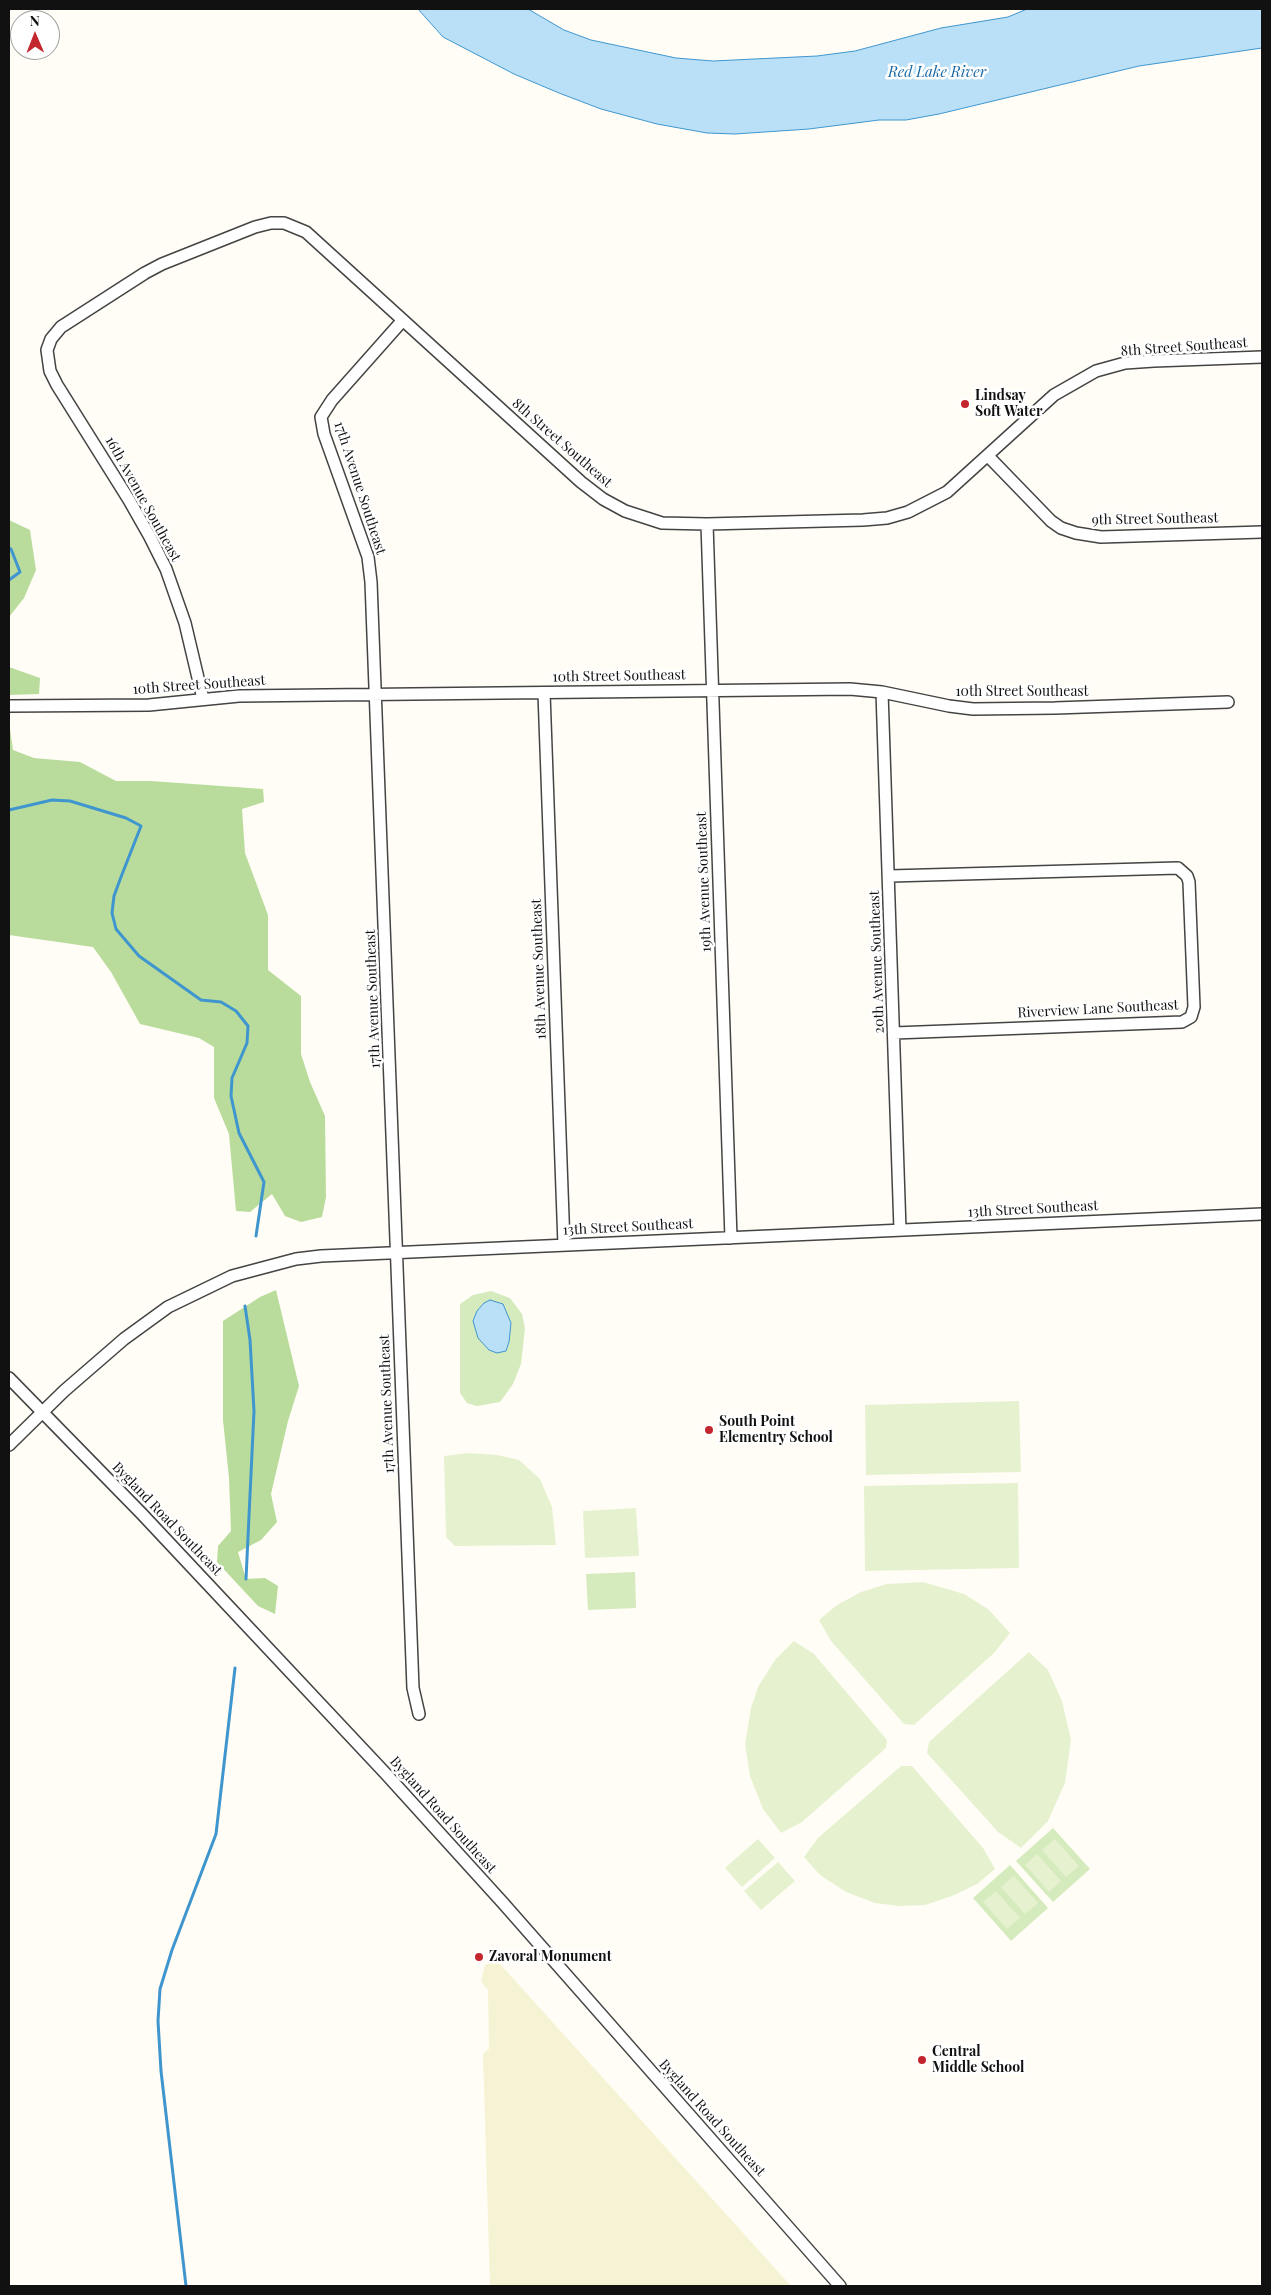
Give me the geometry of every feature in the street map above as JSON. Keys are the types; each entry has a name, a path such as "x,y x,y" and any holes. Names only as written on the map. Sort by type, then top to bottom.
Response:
{"street":[{"name":"8th Street Southeast","path":"47,350 51,339 61,327 146,273 181,256 271,223 290,224 306,232 551,456 603,499 625,511 654,521 681,524 863,520 887,518 908,512 947,492 1054,396 1096,371 1125,364 1154,361 1262,357"},
{"name":"17th Avenue Southeast","path":"403,320 332,400 321,417 324,434 368,557 376,695 412,1678 419,1714"},
{"name":"16th Avenue Southeast","path":"47,350 50,371 57,385 124,492 166,569 188,630 203,699"},
{"name":"9th Street Southeast","path":"988,456 1051,521 1061,528 1076,534 1101,537 1262,532"},
{"name":"19th Avenue Southeast","path":"707,524 732,1238"},
{"name":"10th Street Southeast","path":"9,706 173,704 239,696 850,689 882,692 973,709 1228,702"},
{"name":"20th Avenue Southeast","path":"882,692 890,876 900,1230"},
{"name":"18th Avenue Southeast","path":"544,693 564,1245"},
{"name":"Riverview Lane Southeast","path":"890,876 1178,868 1187,876 1188,882 1194,1007 1190,1017 1182,1022 894,1033"},
{"name":"13th Street Southeast","path":"9,1445 42,1412 124,1339 168,1307 210,1286 245,1272 296,1259 564,1245 1262,1214"},
{"name":"Bygland Road Southeast","path":"9,1378 224,1600 420,1811 840,2286"}],"shaded area":[{"path":"490,1963 500,1964 791,2286 490,2286 483,2054 489,2049 488,1990 481,1982 485,1965"}],"green space":[{"path":"9,520 30,530 36,570 24,598 9,617"},
{"path":"9,667 40,678 39,694 9,695"},
{"path":"9,722 13,750 34,758 80,762 116,781 151,781 263,789 264,802 242,809 245,853 268,915 268,970 301,996 301,1054 310,1082 325,1116 326,1197 322,1217 301,1222 285,1216 272,1194 250,1212 236,1211 229,1134 214,1098 214,1047 199,1038 140,1024 111,972 93,947 9,935"},
{"path":"276,1290 299,1386 288,1421 271,1494 277,1522 261,1540 238,1552 246,1579 265,1578 278,1586 275,1614 258,1606 217,1562 218,1546 231,1531 229,1478 223,1420 223,1321 260,1297"},
{"path":"491,1291 510,1298 522,1314 525,1328 521,1364 513,1384 500,1402 477,1406 467,1403 460,1393 460,1304 473,1295"},
{"path":"1019,1401 1021,1472 866,1475 865,1405"},
{"path":"469,1453 497,1455 519,1460 540,1479 552,1507 556,1545 455,1546 446,1537 444,1456"},
{"path":"1018,1483 1019,1568 865,1571 864,1486"},
{"path":"636,1508 639,1556 585,1558 583,1511"},
{"path":"635,1572 636,1608 588,1610 586,1574"},
{"path":"923,1582 964,1594 988,1609 1010,1633 994,1653 914,1725 904,1724 831,1641 819,1620 837,1605 861,1592 887,1584"},
{"path":"794,1641 814,1654 887,1740 886,1748 802,1822 781,1833 763,1809 750,1776 745,1744 751,1708 758,1687 775,1660"},
{"path":"1029,1652 1048,1670 1062,1701 1071,1740 1065,1783 1048,1821 1021,1848 998,1832 927,1753 929,1742"},
{"path":"901,1766 912,1766 983,1848 995,1869 977,1884 952,1896 925,1905 899,1906 875,1903 846,1892 820,1875 804,1857 818,1838"},
{"path":"1053,1828 1090,1869 1053,1902 1016,1861"},
{"path":"758,1839 775,1858 742,1887 725,1868"},
{"path":"1055,1839 1079,1866 1066,1877 1042,1850"},
{"path":"1037,1854 1061,1881 1049,1892 1025,1865"},
{"path":"778,1862 795,1881 761,1910 744,1891"},
{"path":"1010,1865 1048,1908 1011,1941 973,1898"},
{"path":"1014,1876 1038,1903 1025,1914 1001,1887"},
{"path":"996,1891 1020,1918 1007,1929 983,1902"}],"water":[{"name":"Red Lake River","path":"418,9 528,9 564,30 591,40 676,58 713,61 817,56 855,51 941,28 1008,17 1027,9 1262,9 1262,48 1139,66 939,114 906,120 879,120 809,129 735,134 707,133 657,124 601,109 514,74 443,37"},
{"path":"490,1300 503,1304 511,1323 506,1351 497,1353 489,1350 478,1338 473,1321 477,1311 484,1303"}],"waterway":[{"path":"9,548 20,572 9,580"},
{"path":"9,810 52,800 70,801 126,818 141,826 114,896 112,913 116,929 139,956 201,1000 221,1002 236,1011 248,1026 247,1043 232,1078 231,1096 239,1133 264,1182 256,1236"},
{"path":"245,1306 250,1340 254,1411 246,1579"},
{"path":"186,2286 161,2071 158,2021 160,1989 172,1950 216,1834 235,1668"}],"place":[{"name":"Lindsay Soft Water","path":"965,404"},
{"name":"South Point Elementry School","path":"709,1430"},
{"name":"Zavoral Monument","path":"479,1957"},
{"name":"Central Middle School","path":"922,2060"}]}
